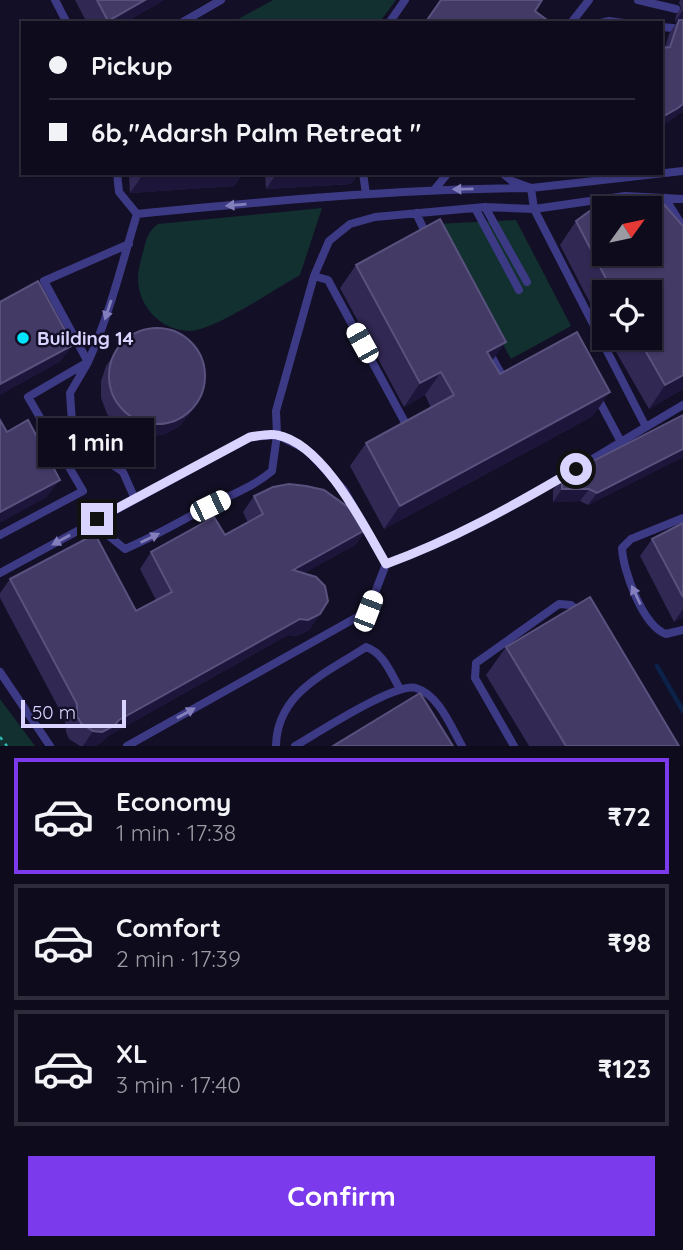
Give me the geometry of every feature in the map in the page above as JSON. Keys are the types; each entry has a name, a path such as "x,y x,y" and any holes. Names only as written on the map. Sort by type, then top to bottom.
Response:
{"lane":[{"path":"55,0 66,21"},
{"path":"184,21 221,0"},
{"path":"390,21 405,0"},
{"path":"573,21 589,0"},
{"path":"638,0 676,9"},
{"path":"663,27 683,29"},
{"path":"663,173 683,171"},
{"path":"117,175 119,192 137,214"},
{"path":"363,175 366,194"},
{"path":"435,189 446,175"},
{"path":"504,175 531,188"},
{"path":"137,214 435,189 531,188 647,175"},
{"path":"531,188 534,209 646,427"},
{"path":"97,519 109,536 125,549 150,539 259,482 272,471 277,435 276,411 314,276 329,241 350,223 375,217 485,207 534,209 625,196 683,199"},
{"path":"665,198 683,227"},
{"path":"485,207 527,282"},
{"path":"475,208 519,290"},
{"path":"416,213 434,249"},
{"path":"135,499 123,472 84,442 72,423 70,393 99,338 137,214"},
{"path":"33,287 128,244"},
{"path":"314,276 328,280 408,428"},
{"path":"44,281 88,362"},
{"path":"484,344 504,379 517,372"},
{"path":"0,535 83,491 28,397 88,362"},
{"path":"593,391 621,442"},
{"path":"127,746 368,611 386,564 417,553 531,495 683,405"},
{"path":"0,573 250,437 277,435 307,450 344,490 386,564"},
{"path":"683,518 631,539 622,548 624,568 653,626 666,634 683,629"},
{"path":"514,746 475,678 476,663 559,604 571,604 589,625"},
{"path":"276,746 278,725 294,697 366,647 382,657 400,689"},
{"path":"0,671 50,746"},
{"path":"295,746 385,694 416,688 438,704 462,746"}],"path":[{"path":"0,737 6,746"}],"green space":[{"path":"273,0 396,0 380,21 235,21"},
{"path":"322,208 300,275 244,308 213,324 189,331 178,330 160,321 146,307 139,288 138,271 148,236 158,224"},
{"path":"516,220 571,326 511,359 436,224"},
{"path":"0,699 35,746 0,746"}],"building":[{"path":"97,0 145,0 108,21"},
{"path":"441,0 542,0 535,11 548,21 426,21"},
{"path":"679,20 683,20 683,104 663,116 663,48 670,47"},
{"path":"662,202 683,226 683,375 665,385 645,350 662,350 662,280 607,280 599,266 662,266"},
{"path":"592,209 592,252 576,221"},
{"path":"440,219 506,342 487,352 500,374 577,332 610,392 400,506 366,443 454,395 441,372 420,383 356,265"},
{"name":"Building 14","path":"38,281 73,345 0,384 0,302"},
{"path":"157,328 175,332 191,342 201,358 205,376 201,394 191,410 175,420 157,424 139,420 123,410 113,394 109,376 113,358 123,342 139,332"},
{"path":"683,415 683,449 597,493 589,489 562,489 562,477"},
{"path":"0,420 7,432 28,420 60,480 0,512"},
{"path":"289,484 324,490 355,512 367,529 293,570 316,577 325,586 328,601 320,614 308,620 300,619 102,732 93,731 81,723 77,716 77,704 10,579 95,534 136,611 172,592 151,552 214,517 225,535 263,514 254,496 273,487"},
{"path":"683,523 683,597 652,539"},
{"path":"590,597 679,746 566,746 506,647"},
{"path":"420,693 453,746 333,746"}],"waterway":[{"path":"657,666 683,711"}],"place":[{"name":"Building 14","path":"23,338"}],"route":[{"path":"97,519 250,437 277,435 307,450 344,490 386,564 417,553 576,469"}]}
